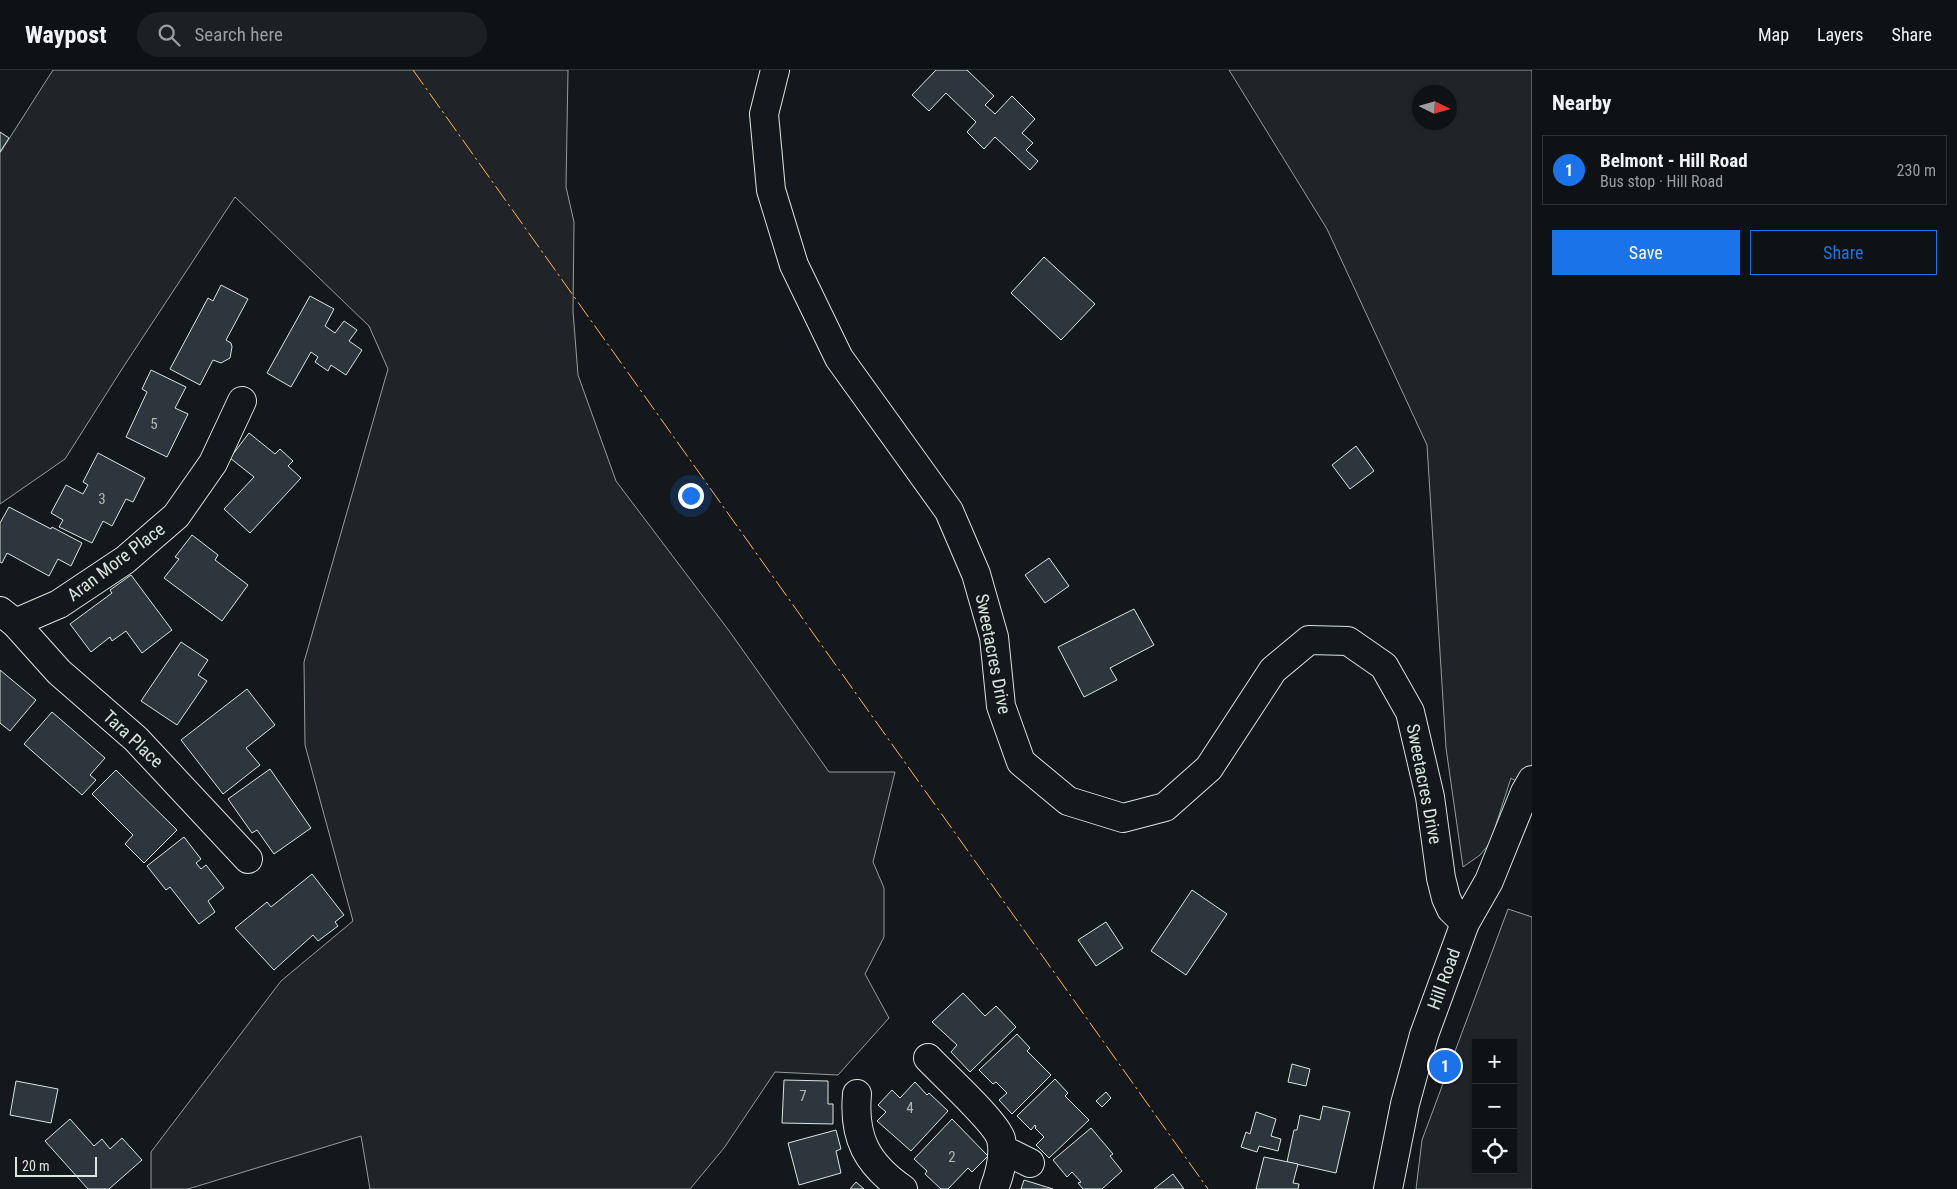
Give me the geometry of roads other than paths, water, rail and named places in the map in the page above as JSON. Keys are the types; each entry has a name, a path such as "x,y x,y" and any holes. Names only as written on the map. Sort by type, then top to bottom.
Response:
{"street":[{"name":"Sweetacres Drive","path":"775,70 764,114 770,180 771,190 794,265 839,358 949,511 976,574 994,637 1001,706 1021,762 1068,801 1123,818 1165,807 1209,768 1273,670 1309,640 1348,641 1384,666 1410,712 1430,797 1441,878 1446,898 1451,909 1465,922"},
{"name":"Aran More Place","path":"7,617 59,604 125,560 176,516 213,463 242,400"},
{"name":"Tara Place","path":"7,617 59,672 136,738 248,859"},
{"name":"Hill Road","path":"1388,1189 1412,1072 1453,951 1465,922 1489,881 1525,792 1532,780"},
{"path":"928,1058 995,1128 1001,1140 1002,1153 999,1176 994,1189"},
{"path":"857,1094 857,1126 867,1154 880,1171 902,1189"},
{"path":"1002,1153 1012,1154 1030,1163"}],"place":[{"name":"Belmont - Hill Road","path":"1445,1066"}]}
